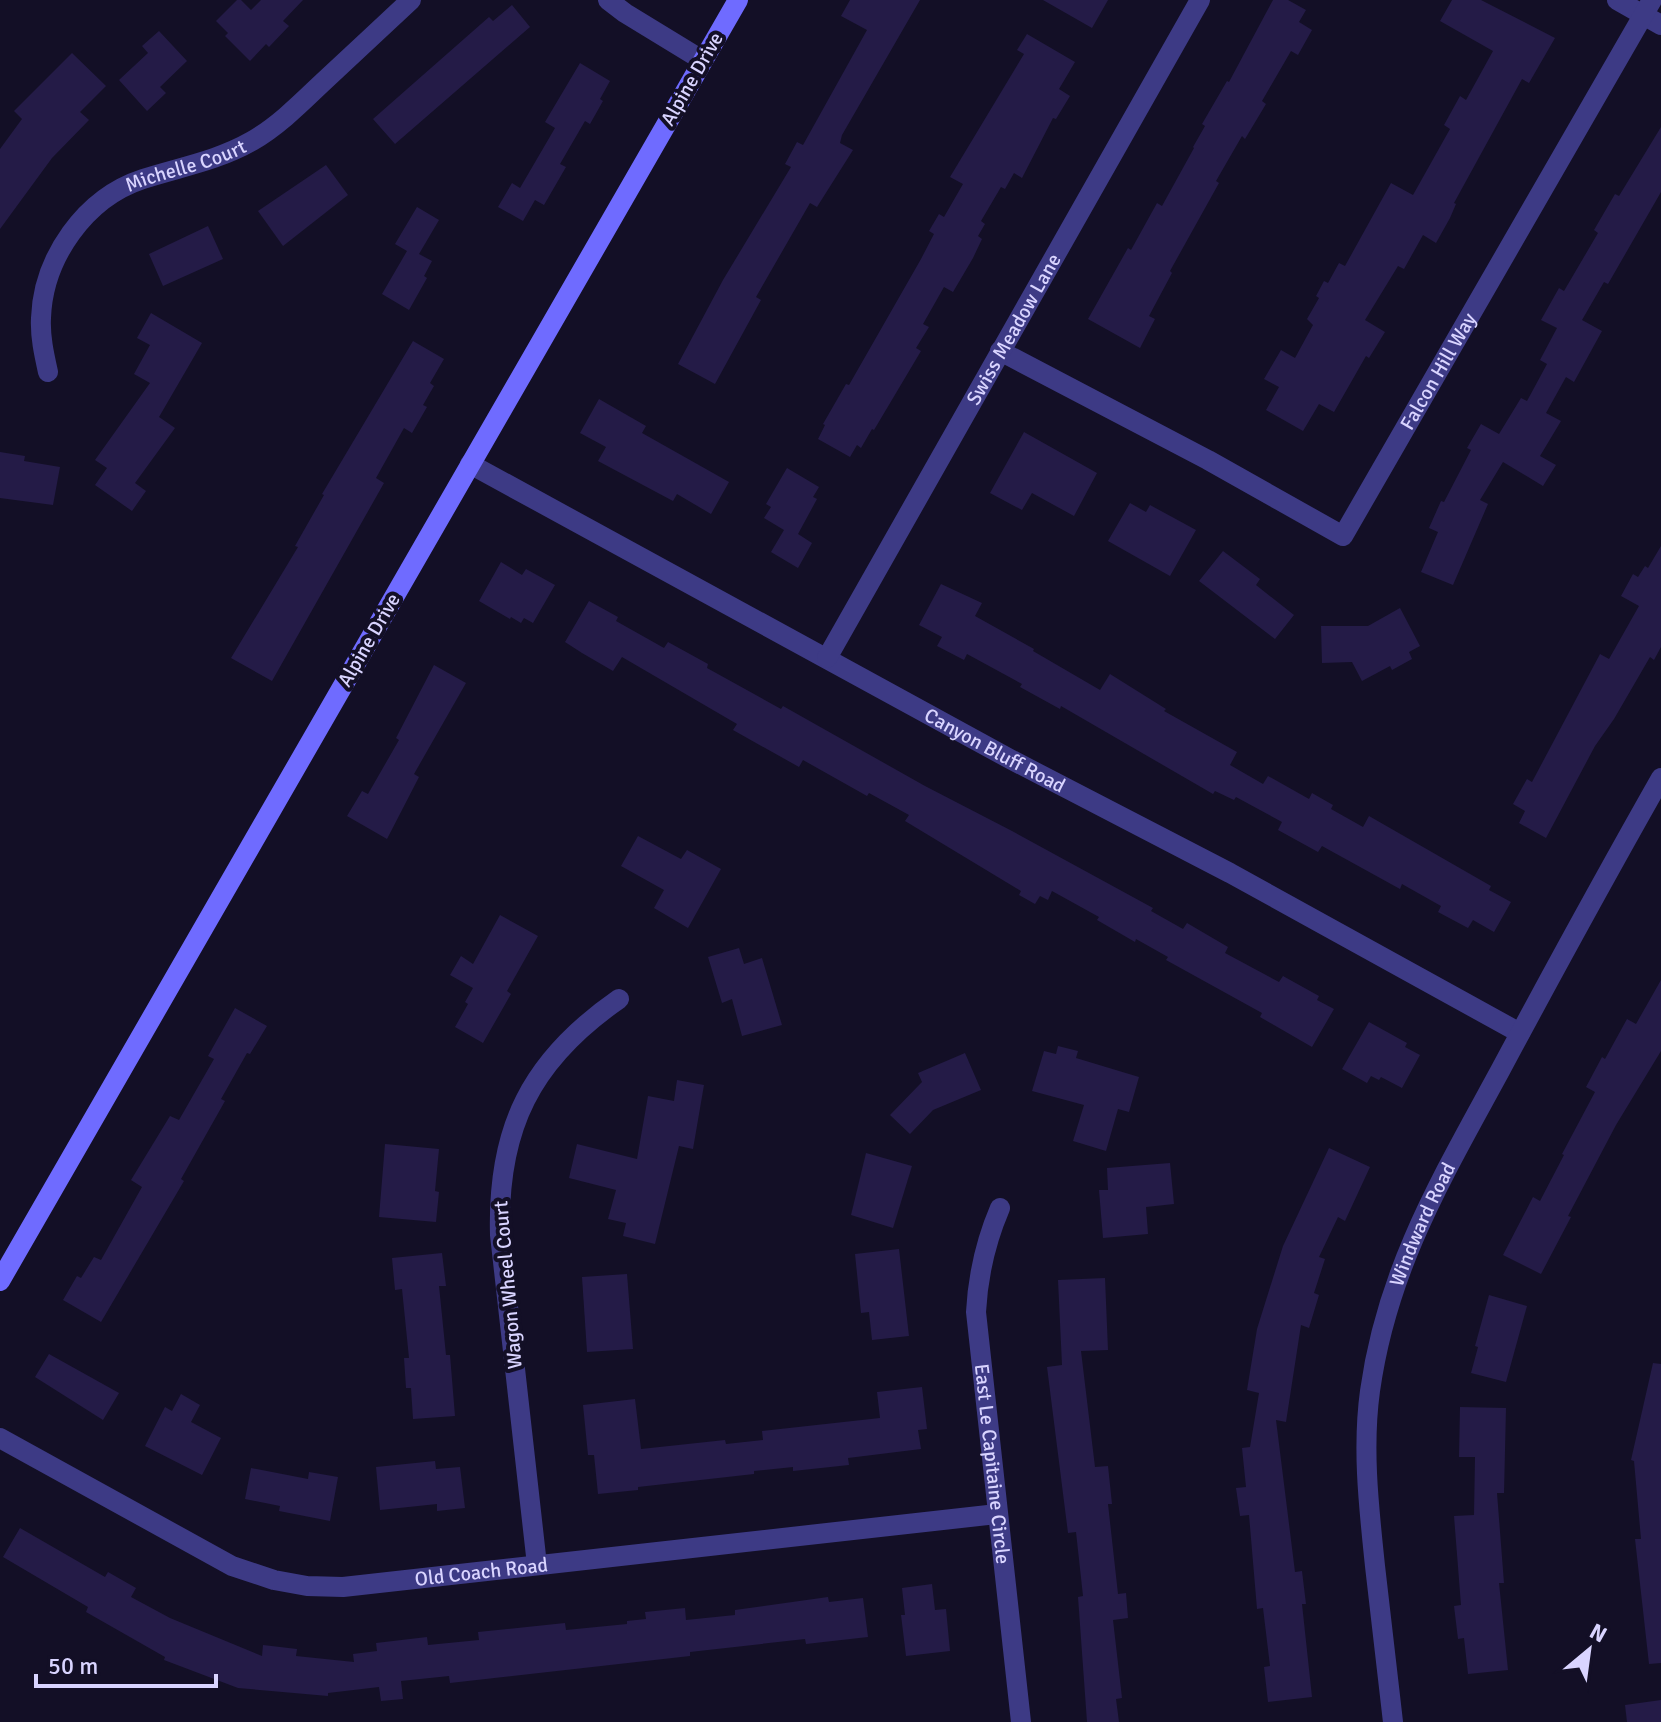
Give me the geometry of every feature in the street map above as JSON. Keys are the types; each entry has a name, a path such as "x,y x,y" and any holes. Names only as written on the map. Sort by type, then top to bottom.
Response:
{"street":[{"name":"Michelle Court","path":"48,372 42,345 41,317 45,286 56,256 90,211 114,192 141,180 221,156 253,141 280,122 411,0"},
{"path":"608,0 702,60"},
{"name":"Alpine Drive","path":"0,1281 738,0"},
{"name":"Swiss Meadow Lane","path":"827,658 1200,0"},
{"path":"1617,0 1652,13"},
{"name":"Falcon Hill Way","path":"1000,351 1343,536 1652,13"},
{"name":"Canyon Bluff Road","path":"470,464 1010,759 1230,873 1520,1033"},
{"name":"Windward Road","path":"1393,1722 1369,1508 1366,1450 1370,1394 1379,1337 1395,1282 1419,1221 1661,778"},
{"name":"Wagon Wheel Court","path":"537,1565 500,1235 499,1200 504,1161 513,1128 544,1068 567,1040 619,999"},
{"name":"East Le Capitaine Circle","path":"1000,1208 987,1237 978,1273 976,1312 1021,1722"},
{"name":"Old Coach Road","path":"0,1438 232,1566 274,1580 307,1586 343,1587 997,1514"}],"building":[{"path":"237,0 251,10 261,0 303,0 283,21 289,26 250,61 225,36 228,33 216,21"},
{"path":"850,0 920,0 842,135 840,143 853,150 817,207 810,203 756,297 761,300 715,384 678,364 723,280 791,167 785,164 797,142 803,145 867,30 841,16"},
{"path":"1043,0 1108,0 1092,28"},
{"path":"1273,0 1288,0 1306,10 1299,22 1312,30 1298,55 1291,51 1262,101 1266,104 1245,139 1242,136 1216,181 1219,183 1149,316 1155,319 1140,348 1088,319 1157,203 1162,206 1205,126 1202,124 1229,82"},
{"path":"1452,0 1481,0 1555,38 1529,83 1522,79 1454,203 1450,218 1436,243 1423,235 1404,269 1398,266 1365,320 1385,332 1369,358 1366,356 1334,412 1319,404 1303,431 1266,410 1279,387 1264,379 1281,350 1295,358 1313,325 1307,319 1324,281 1328,283 1339,263 1345,266 1391,183 1413,195 1450,129 1444,125 1460,96 1466,100 1493,51 1440,21"},
{"path":"512,5 530,27 395,144 373,119 489,17 493,21"},
{"path":"159,31 187,61 160,87 166,93 147,111 119,80 148,53 142,46"},
{"path":"1027,34 1075,62 1059,89 1070,96 1056,119 1053,118 1022,178 1014,173 1005,189 1001,187 981,221 985,224 978,236 982,239 973,258 953,292 944,287 923,324 929,327 916,348 921,351 874,430 861,448 857,445 850,457 818,439 823,424 846,384 849,385 921,259 934,234 929,231 939,214 944,217 963,184 950,177 1024,54 1017,50"},
{"path":"72,53 106,86 80,112 89,120 52,158 0,229 0,149 22,119 14,111"},
{"path":"580,63 610,81 600,99 603,101 590,124 585,121 560,164 566,167 544,205 535,200 523,221 498,207 512,183 520,188 555,128 545,122"},
{"path":"1661,127 1661,192 1608,284 1604,282 1582,320 1602,331 1574,382 1566,377 1546,413 1561,421 1540,456 1556,465 1543,486 1503,462 1480,500 1488,504 1453,585 1421,572 1438,532 1429,528 1471,450 1467,448 1481,424 1499,434 1521,398 1527,401 1547,364 1540,360 1557,328 1541,320 1559,288 1564,291 1598,233 1594,230 1615,194 1619,196"},
{"path":"326,165 348,195 283,246 258,211"},
{"path":"417,207 439,220 419,254 432,261 424,276 427,278 409,310 382,294 407,251 395,244"},
{"path":"208,226 223,259 163,286 149,254"},
{"path":"151,313 202,343 159,417 175,428 135,483 146,491 132,511 95,485 107,468 95,460 150,383 134,374 150,345 137,338"},
{"path":"413,341 444,359 430,383 434,386 423,405 427,407 412,433 404,428 376,478 384,483 272,681 231,658 298,547 295,546 322,494"},
{"path":"599,399 646,426 642,433 729,482 711,514 677,494 673,501 598,461 606,447 580,433"},
{"path":"1024,432 1097,473 1074,516 1032,493 1022,510 990,493"},
{"path":"0,452 25,456 24,461 60,467 53,505 0,498"},
{"path":"787,468 819,487 813,497 817,499 798,534 812,543 798,568 771,552 784,530 764,518 771,507 766,504"},
{"path":"1130,503 1146,512 1150,505 1196,530 1170,576 1108,541"},
{"path":"1661,546 1661,647 1654,660 1650,657 1595,746 1546,838 1519,823 1525,811 1513,804 1527,779 1532,782 1600,654 1609,659 1639,606 1621,596 1633,574 1638,577 1645,566 1648,568"},
{"path":"1223,551 1260,579 1256,585 1294,615 1275,639 1199,581"},
{"path":"501,562 522,575 526,569 555,585 533,623 524,618 521,623 510,619 479,601"},
{"path":"941,584 982,603 975,616 1100,690 1110,674 1166,709 1164,711 1237,752 1230,765 1263,784 1268,776 1309,799 1312,793 1333,805 1331,809 1363,827 1369,816 1491,886 1489,890 1511,902 1494,932 1473,920 1468,928 1438,912 1441,906 1402,884 1400,889 1322,846 1318,852 1278,830 1282,822 1236,797 1234,800 1215,791 1213,794 1061,706 1060,709 1020,687 1022,684 967,654 964,660 937,646 942,637 919,625"},
{"path":"589,601 618,617 616,621 664,648 668,642 708,664 707,668 781,709 783,706 1153,908 1151,911 1183,929 1187,923 1228,947 1225,953 1279,982 1283,976 1319,996 1317,1000 1334,1009 1312,1047 1260,1017 1262,1013 1166,960 1168,957 1097,920 1099,917 1052,891 1048,900 1040,896 1035,904 1019,895 1021,891 905,821 909,815 869,793 867,796 803,760 799,767 733,730 737,724 622,657 613,671 582,653 565,642"},
{"path":"1400,608 1420,646 1409,652 1412,659 1392,670 1390,666 1362,681 1352,662 1322,663 1321,626 1368,626"},
{"path":"434,665 466,683 414,774 419,777 387,839 347,816 362,791 368,794 399,740 396,738"},
{"path":"638,836 681,859 687,850 721,869 688,928 654,908 664,890 621,866"},
{"path":"500,915 538,936 507,991 511,994 483,1043 455,1027 473,988 450,975 461,956 473,964"},
{"path":"739,948 744,964 762,958 782,1025 742,1036 732,999 722,1003 708,957"},
{"path":"1661,980 1661,1051 1616,1125 1541,1274 1503,1255 1533,1197 1540,1201 1564,1155 1595,1092 1586,1087 1602,1057 1605,1059 1627,1019 1636,1024"},
{"path":"235,1008 267,1026 250,1054 247,1053 221,1099 225,1101 181,1179 184,1181 101,1322 63,1300 77,1276 81,1278 94,1257 101,1260 142,1187 131,1180 170,1116 179,1120 214,1059 208,1056"},
{"path":"1369,1022 1407,1043 1405,1047 1420,1055 1402,1088 1381,1077 1379,1080 1371,1076 1367,1083 1342,1069"},
{"path":"1058,1046 1078,1051 1076,1058 1139,1077 1129,1112 1118,1109 1106,1151 1073,1141 1084,1105 1032,1091 1044,1051 1056,1054"},
{"path":"965,1053 981,1090 933,1110 910,1134 890,1115 922,1082 918,1073"},
{"path":"677,1080 704,1085 693,1149 679,1146 655,1244 623,1236 626,1223 608,1219 616,1190 569,1178 577,1144 637,1159 648,1096 674,1101"},
{"path":"385,1144 439,1149 436,1222 379,1217"},
{"path":"1329,1148 1370,1167 1345,1221 1338,1217 1319,1257 1325,1259 1314,1293 1319,1295 1309,1328 1301,1325 1286,1422 1276,1420 1295,1572 1302,1571 1306,1604 1302,1604 1312,1697 1268,1702 1264,1667 1270,1666 1263,1608 1257,1609 1249,1515 1240,1516 1236,1488 1246,1487 1242,1448 1250,1447 1259,1393 1247,1390 1257,1329 1283,1246"},
{"path":"866,1153 912,1166 893,1228 851,1215"},
{"path":"1170,1163 1174,1204 1146,1207 1148,1234 1103,1238 1099,1190 1108,1190 1107,1168"},
{"path":"899,1249 909,1336 872,1340 869,1312 861,1313 855,1254"},
{"path":"442,1253 446,1286 439,1286 446,1355 450,1355 455,1416 413,1419 411,1388 406,1388 404,1358 409,1358 402,1289 395,1290 392,1258"},
{"path":"627,1274 633,1349 587,1352 582,1277"},
{"path":"1105,1278 1108,1350 1081,1351 1095,1467 1108,1466 1112,1504 1108,1504 1118,1594 1126,1593 1128,1618 1113,1620 1122,1698 1116,1699 1119,1722 1087,1722 1078,1597 1083,1596 1076,1532 1068,1533 1047,1367 1062,1365 1058,1280"},
{"path":"1489,1295 1527,1306 1506,1382 1471,1373"},
{"path":"49,1354 119,1393 103,1420 35,1377"},
{"path":"1653,1363 1661,1364 1661,1663 1649,1664 1635,1539 1641,1539 1634,1461 1631,1460"},
{"path":"922,1387 927,1429 918,1430 921,1449 848,1458 849,1465 793,1471 793,1467 754,1471 754,1474 598,1494 594,1455 588,1455 583,1405 635,1399 641,1449 725,1440 726,1444 763,1440 762,1431 880,1418 877,1392"},
{"path":"181,1394 200,1405 191,1422 221,1438 202,1475 145,1446 165,1407 172,1411"},
{"path":"1460,1407 1506,1408 1504,1493 1497,1493 1504,1583 1499,1583 1508,1670 1468,1674 1464,1638 1458,1639 1454,1606 1461,1605 1454,1516 1474,1515 1475,1457 1459,1457"},
{"path":"435,1461 436,1469 460,1467 465,1508 437,1511 437,1504 380,1510 376,1467"},
{"path":"251,1468 308,1479 309,1472 338,1477 330,1521 279,1511 280,1506 245,1499"},
{"path":"20,1528 105,1577 108,1572 136,1588 131,1597 170,1618 262,1656 263,1645 297,1649 296,1656 354,1662 353,1654 377,1651 376,1643 427,1637 428,1645 479,1640 478,1632 565,1623 566,1630 627,1624 627,1621 646,1619 645,1612 685,1608 686,1620 735,1615 735,1610 828,1597 829,1602 863,1598 868,1637 806,1644 805,1639 690,1652 690,1656 450,1683 449,1676 401,1681 403,1699 381,1701 379,1687 328,1693 328,1696 238,1688 164,1660 165,1657 86,1612 88,1607 3,1557"},
{"path":"932,1584 935,1610 946,1609 950,1651 906,1656 901,1615 905,1615 902,1588"},
{"path":"1661,1700 1661,1722 1627,1722 1625,1705"}]}
